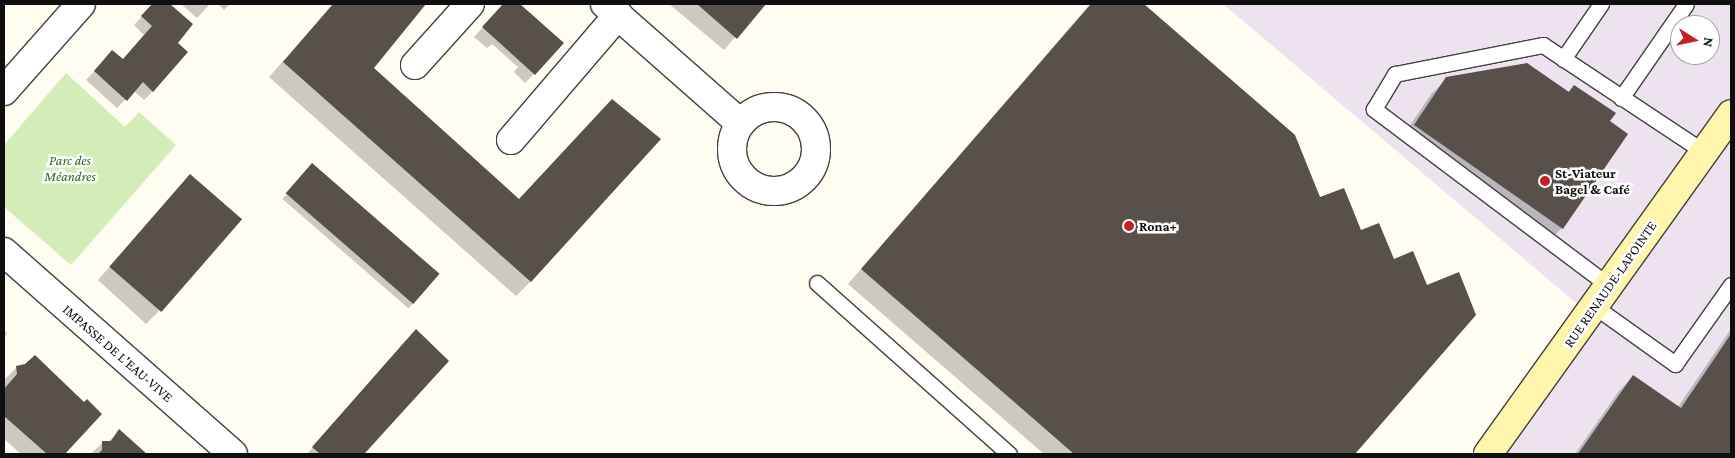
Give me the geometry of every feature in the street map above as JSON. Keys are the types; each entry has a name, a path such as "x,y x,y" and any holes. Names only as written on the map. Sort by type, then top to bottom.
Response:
{"street":[{"path":"4,91 81,4"},
{"path":"415,65 470,4"},
{"path":"511,140 611,10 740,123"},
{"name":"RUE RENAUDE-LAPOINTE","path":"1488,454 1731,114"},
{"name":"IMPASSE DE L'EAU-VIVE","path":"4,252 233,454"}],"lane":[{"path":"1563,59 1601,4"},
{"path":"1621,98 1686,4"},
{"path":"1704,152 1543,45 1395,74 1374,109 1601,296 1675,364 1731,286"},
{"path":"817,283 1009,454"}],"shaded area":[{"path":"1223,4 1731,4 1731,454 1488,454 1588,313"}],"green space":[{"name":"Parc des Méandres","path":"66,73 125,127 139,112 176,145 71,265 4,207 4,145"}],"building":[{"path":"152,4 170,4 193,24 178,43 188,52 153,92 143,82 127,101 94,71 112,50 123,59 152,26 141,16"},
{"path":"333,4 426,4 374,68 519,199 612,99 661,139 531,282 283,62"},
{"path":"503,4 520,4 564,43 535,75 482,27"},
{"path":"697,4 766,4 737,39"},
{"name":"Rona+","path":"1091,4 1144,4 1295,135 1320,197 1344,188 1361,230 1379,223 1394,259 1413,251 1427,285 1459,272 1476,315 1355,454 1074,454 861,269"},
{"name":"St-Viateur Bagel & Café","path":"1527,63 1569,92 1574,85 1616,113 1610,121 1628,134 1563,229 1414,125 1446,77"},
{"path":"312,163 440,274 413,304 286,193"},
{"path":"190,174 242,219 161,312 109,267"},
{"path":"416,329 449,361 364,454 320,454 312,447"},
{"path":"1731,334 1731,454 1578,454 1633,375 1681,408"},
{"path":"35,355 84,402 87,399 102,414 65,454 47,454 4,416 4,389 17,374 16,366 25,364"},
{"path":"119,429 147,454 98,454 102,450 102,441 111,441"}],"place":[{"name":"St-Viateur Bagel & Café","path":"1545,181"},
{"name":"Rona+","path":"1129,226"}]}
